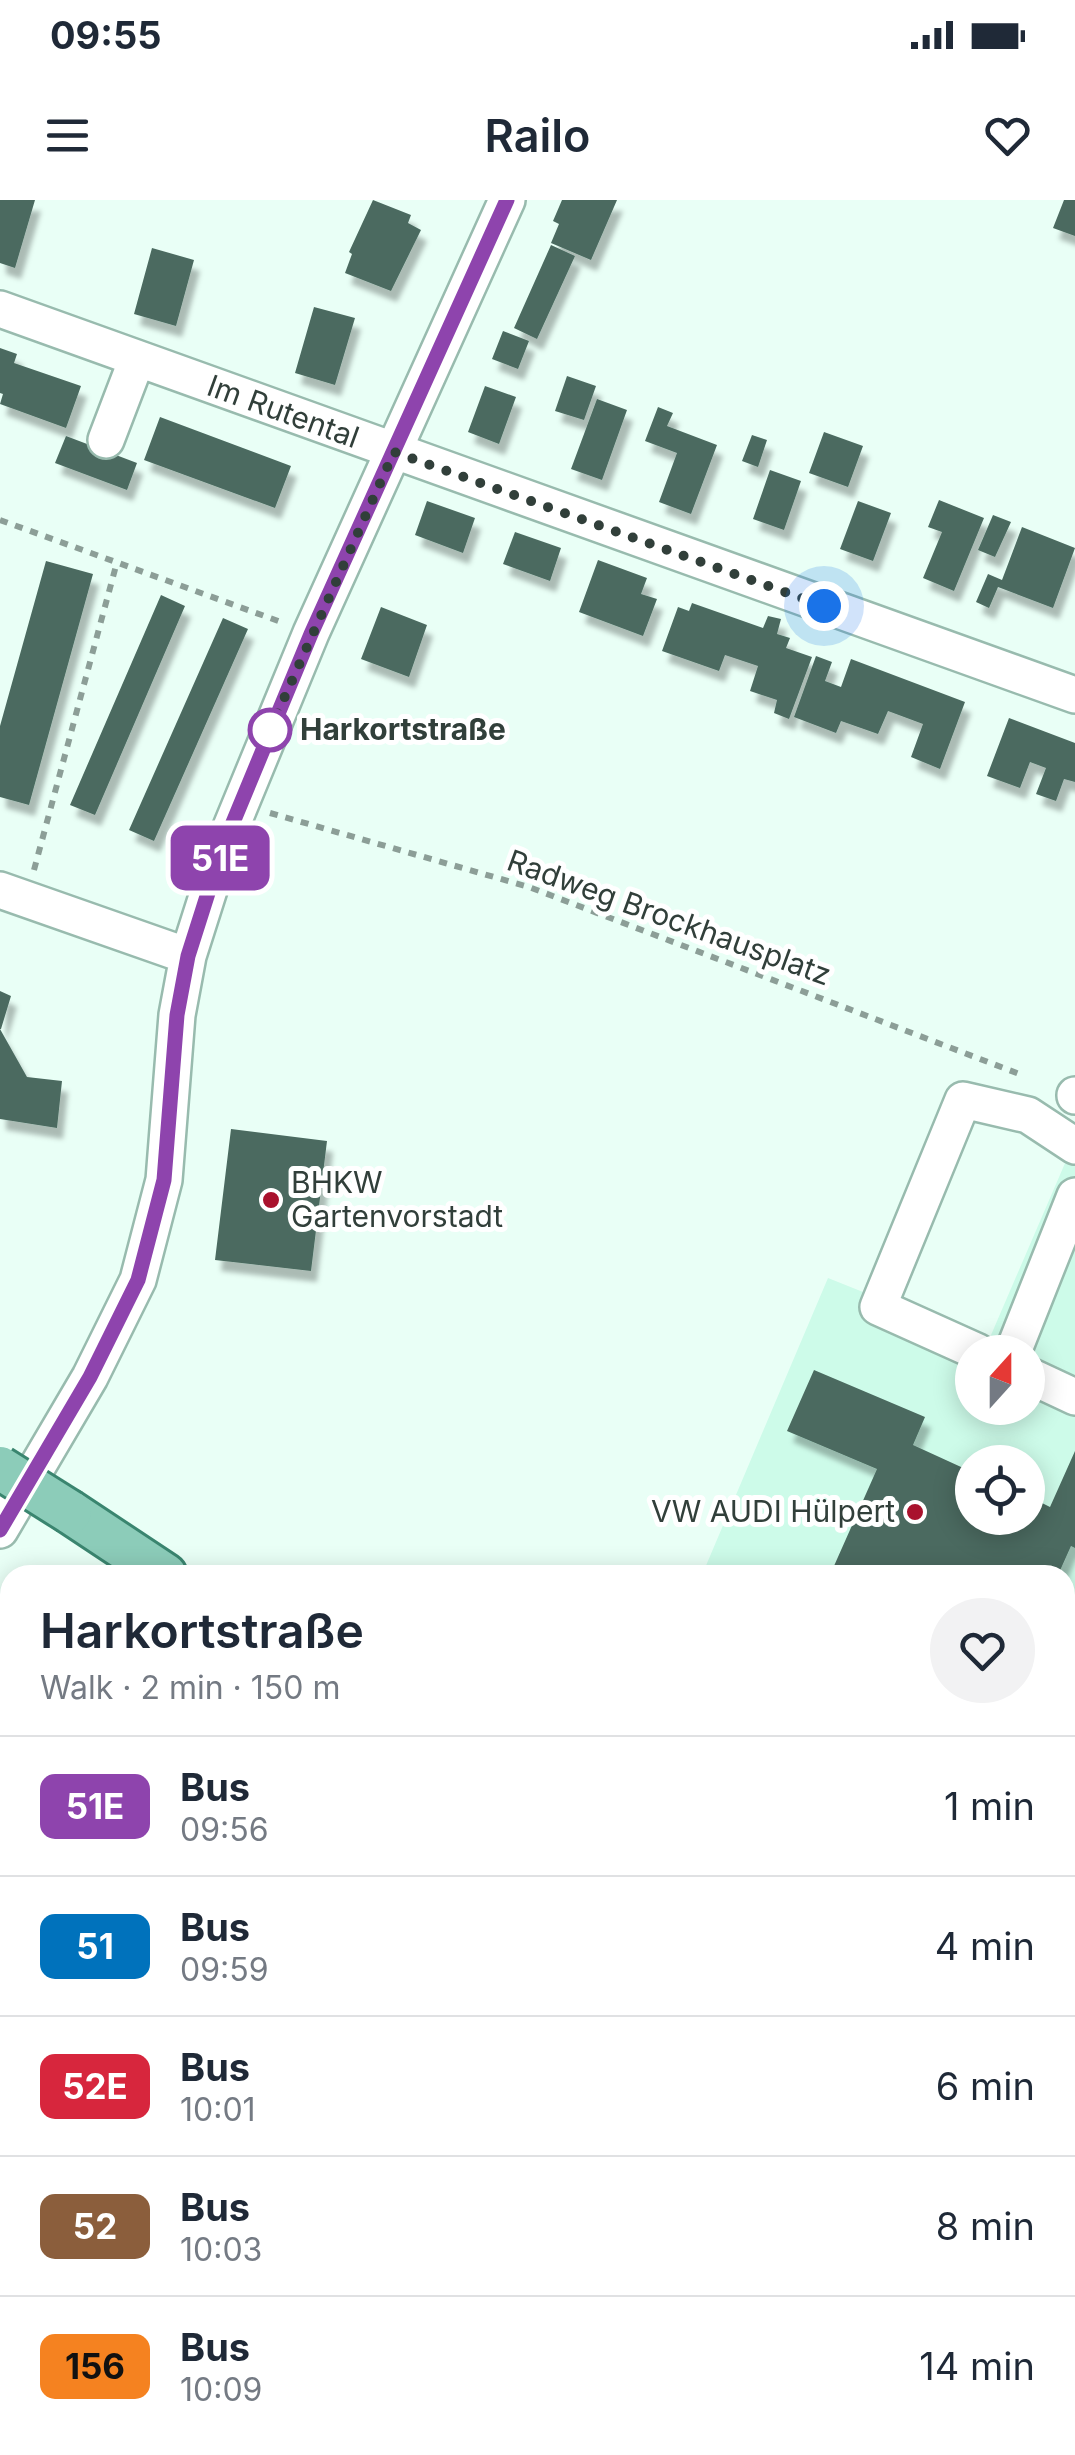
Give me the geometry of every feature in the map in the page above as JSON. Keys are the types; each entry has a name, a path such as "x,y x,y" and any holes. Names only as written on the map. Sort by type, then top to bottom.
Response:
{"main road":[{"path":"0,1468 149,1565"}],"street":[{"path":"0,1530 90,1377 138,1280 164,1180 177,1015 188,956 222,849 311,634 507,200"},
{"name":"Im Rutental","path":"0,309 1075,695"},
{"path":"106,440 138,359"},
{"path":"13,895 188,956"},
{"path":"955,1342 878,1307 964,1100 1028,1115 1075,1146"},
{"path":"1019,1335 1075,1196"},
{"path":"1045,1383 1075,1397"}],"path":[{"path":"0,520 311,634"},
{"path":"13,895 116,562"},
{"name":"Radweg Brockhausplatz","path":"241,804 530,887 1075,1096"}],"shaded area":[{"path":"1075,1140 1075,1565 706,1565 828,1278 970,1335 955,1335 955,1425 1045,1425 1045,1335 991,1335"}],"building":[{"path":"0,200 35,200 15,268 0,263"},
{"path":"373,200 411,215 408,223 421,230 391,291 345,273 352,254 349,252"},
{"path":"562,200 617,200 591,260 551,243 559,224 553,221"},
{"path":"1064,200 1075,200 1075,236 1053,228"},
{"path":"551,245 575,256 537,339 514,328"},
{"path":"152,248 194,260 176,326 134,314"},
{"path":"314,307 355,318 335,385 295,373"},
{"path":"503,331 529,341 518,369 492,359"},
{"path":"0,348 17,354 14,363 81,386 66,428 0,404"},
{"path":"567,376 596,386 584,420 555,411"},
{"path":"485,386 516,397 499,444 468,432"},
{"path":"597,399 627,410 602,480 571,469"},
{"path":"658,407 673,413 667,426 717,445 691,514 659,502 677,453 645,441"},
{"path":"160,417 291,466 275,508 144,460"},
{"path":"824,432 863,446 848,487 809,473"},
{"path":"752,435 767,440 758,467 742,461"},
{"path":"66,436 137,463 127,490 55,463"},
{"path":"770,470 801,481 784,530 753,519"},
{"path":"939,500 984,518 954,591 923,578 942,532 928,527"},
{"path":"427,501 475,518 463,553 415,535"},
{"path":"858,501 891,513 873,561 840,549"},
{"path":"993,515 1011,522 995,557 978,550"},
{"path":"1022,527 1075,548 1053,608 998,587 989,608 976,602 988,574 1002,580"},
{"path":"515,532 561,548 550,581 503,564"},
{"path":"598,560 647,578 641,594 657,599 643,636 579,612"},
{"path":"46,561 93,574 29,805 0,797 0,726"},
{"path":"161,595 185,606 95,815 70,805"},
{"path":"692,603 763,628 768,616 781,619 777,634 790,638 786,648 812,657 789,719 774,713 777,700 750,691 758,666 725,655 719,671 662,651 678,607 689,611"},
{"path":"381,607 427,625 409,677 361,659"},
{"path":"223,618 248,629 154,841 129,830"},
{"path":"816,656 832,662 825,681 841,687 851,659 965,702 940,769 911,757 923,724 888,711 878,734 841,721 836,733 794,717"},
{"path":"1009,718 1075,743 1075,782 1064,779 1056,801 1036,794 1046,768 1030,762 1020,788 987,776"},
{"path":"0,991 11,996 1,1029 0,1029"},
{"path":"0,1029 27,1077 62,1081 57,1128 0,1119"},
{"name":"BHKW Gartenvorstadt","path":"231,1129 327,1141 311,1271 215,1260"},
{"path":"814,1370 925,1417 913,1445 955,1464 955,1535 1045,1535 1045,1504 1050,1507 1075,1451 1075,1548 1071,1546 1062,1565 834,1565 877,1469 787,1431"}],"bus line":[{"name":"51E","path":"0,1530 90,1377 138,1280 164,1180 177,1015 188,956 222,849 311,634 507,200"}],"place":[{"name":"Harkortstraße","path":"270,730"},
{"name":"BHKW Gartenvorstadt","path":"271,1200"},
{"name":"VW AUDI Hülpert","path":"915,1512"}],"route":[{"path":"270,730 394,452 824,606"}]}
